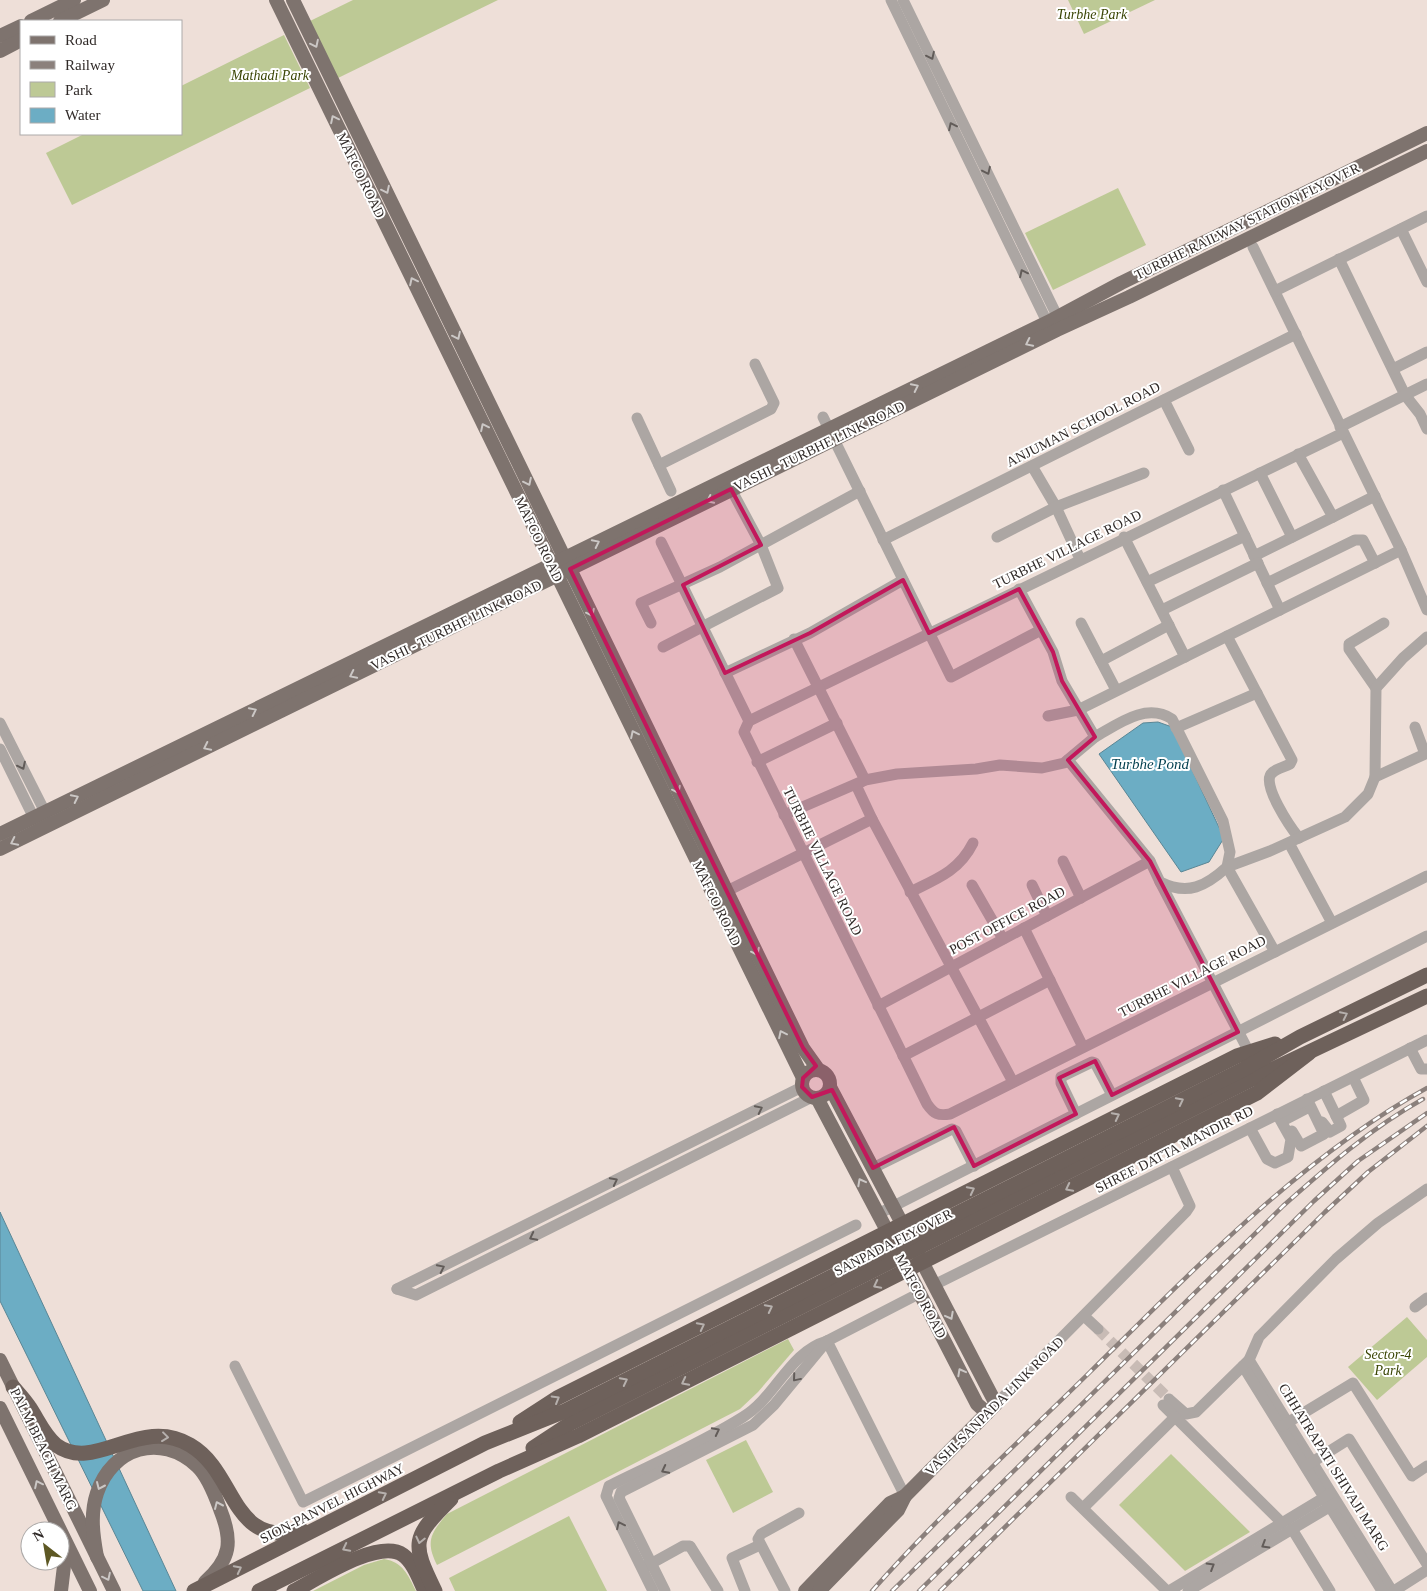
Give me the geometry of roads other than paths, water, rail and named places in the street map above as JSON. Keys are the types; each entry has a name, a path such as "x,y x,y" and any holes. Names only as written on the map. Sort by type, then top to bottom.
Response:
{"highway":[{"path":"485,1444 558,1398 1237,1056 1300,1037 1427,975"},
{"path":"259,1591 499,1471 578,1436 1257,1093 1309,1053 1427,996"},
{"name":"SANPADA FLYOVER","path":"1247,1074 1300,1037"},
{"name":"SANPADA FLYOVER","path":"485,1444 568,1417 1247,1074 1309,1053"},
{"path":"828,1262 847,1300"},
{"path":"13,1387 45,1432 54,1443 65,1451 88,1454 135,1438 153,1436 172,1437 188,1443 206,1455 215,1466 239,1510 255,1527 275,1534 288,1534 321,1527"},
{"name":"SANPADA FLYOVER","path":"499,1471 568,1417"},
{"name":"SION-PANVEL HIGHWAY","path":"194,1591 485,1444"},
{"path":"436,1591 422,1564 419,1541 430,1520 461,1490"},
{"path":"294,1591 364,1556 388,1550 400,1554 410,1562 425,1591"}],"main road":[{"path":"33,20 74,0"},
{"path":"62,20 103,0"},
{"name":"MAFCO ROAD","path":"276,0 561,567 723,900 809,1090 888,1232 978,1404 991,1408"},
{"name":"MAFCO ROAD","path":"293,0 561,567"},
{"path":"0,36 20,26"},
{"path":"0,51 20,41"},
{"path":"1060,322 1117,274 1427,122"},
{"name":"TURBHE RAILWAY STATION FLYOVER","path":"1060,322 1122,282 1427,133"},
{"name":"TURBHE RAILWAY STATION FLYOVER","path":"1060,322 1130,298 1427,152"},
{"path":"1060,322 1134,306 1427,162"},
{"name":"VASHI - TURBHE LINK ROAD","path":"561,567 829,429 1060,322"},
{"name":"VASHI - TURBHE LINK ROAD","path":"0,834 41,819 561,567 731,489 829,429"},
{"name":"VASHI - TURBHE LINK ROAD","path":"0,849 41,819"},
{"name":"MAFCO ROAD","path":"723,900 803,1048 818,1070 829,1078 830,1087 934,1285 991,1408"},
{"path":"818,1070 809,1071 809,1090 826,1094 830,1087"},
{"name":"PALM BEACH MARG","path":"0,1360 114,1591"},
{"name":"PALM BEACH MARG","path":"0,1408 90,1591"},
{"name":"VASHI-SANPADA LINK ROAD","path":"820,1591 898,1510 905,1496 991,1408"},
{"path":"97,1557 92,1514 101,1482 115,1461 124,1455 146,1448 167,1450 197,1466 218,1504 228,1530 228,1551 220,1567 194,1591"},
{"name":"VASHI-SANPADA LINK ROAD","path":"805,1591 890,1503 905,1496"},
{"path":"52,1513 54,1521"},
{"path":"61,1591 63,1571"}],"street":[{"path":"891,0 1060,322"},
{"path":"903,0 1060,322"},
{"path":"1275,291 1427,216"},
{"path":"1401,229 1427,282"},
{"path":"1254,247 1401,550 1427,610"},
{"path":"1340,259 1405,395 1423,412 1427,429"},
{"name":"ANJUMAN SCHOOL ROAD","path":"884,540 1296,334"},
{"path":"1393,369 1427,352"},
{"path":"659,464 771,409 774,404 755,364"},
{"name":"TURBHE VILLAGE ROAD","path":"1427,384 1260,473 1124,537 749,721 744,732 757,762 927,1104 932,1111 940,1115 950,1114 1427,876"},
{"path":"1164,400 1189,450"},
{"path":"637,418 672,491"},
{"path":"829,429 951,677 1041,630"},
{"path":"1298,454 1333,517"},
{"path":"1032,466 1056,508 1080,559"},
{"path":"997,537 1056,508 1144,473"},
{"path":"1260,473 1292,537"},
{"path":"663,647 778,588 760,545 731,489"},
{"path":"1222,490 1280,610"},
{"path":"651,622 641,603 683,585 860,491"},
{"path":"1162,610 1256,559 1292,537 1375,496"},
{"path":"1147,582 1245,536"},
{"path":"1124,537 1185,656"},
{"path":"1267,583 1355,540 1363,540 1376,563"},
{"path":"661,542 749,721"},
{"path":"1048,716 1078,710 1401,550"},
{"path":"725,673 833,621 849,609 903,580"},
{"path":"1019,589 1053,652 1062,681 1095,737"},
{"path":"1081,623 1116,690"},
{"path":"1160,882 1179,889 1190,889 1213,879 1227,867 1345,817 1368,794 1375,777 1376,688 1349,649 1348,644 1384,623"},
{"path":"1101,661 1169,625"},
{"path":"1226,636 1292,760 1290,764 1272,773 1268,779 1332,923"},
{"path":"1376,688 1403,658 1427,637"},
{"path":"794,639 865,780"},
{"path":"1176,728 1257,694"},
{"path":"784,815 865,780 897,774 976,769 1000,765 1042,768 1064,763 1095,737 1137,714 1163,713 1172,719 1223,821 1230,852 1227,867 1274,952"},
{"path":"757,762 837,722"},
{"path":"0,723 41,819"},
{"path":"1375,777 1425,754 1415,727"},
{"path":"0,749 41,819"},
{"path":"1068,760 1150,861 1249,1052"},
{"path":"865,780 856,785 872,819 1013,1082"},
{"path":"723,900 802,853 872,819"},
{"path":"910,892 950,871 965,859 973,843"},
{"path":"1063,861 1081,898"},
{"name":"POST OFFICE ROAD","path":"878,1006 1150,861"},
{"path":"972,885 1003,940"},
{"path":"1032,885 1047,916"},
{"path":"1024,928 1083,1047"},
{"path":"878,1214 1427,936"},
{"path":"903,1056 980,1018 1050,980"},
{"name":"SHREE DATTA MANDIR RD","path":"934,1285 1250,1128 1310,1102 1427,1040"},
{"path":"1410,1048 1421,1069 1427,1069"},
{"path":"1076,1114 1061,1083 1061,1077 1092,1062 1096,1063 1112,1096"},
{"path":"1336,1116 1364,1102 1354,1080"},
{"path":"809,1090 416,1295 397,1289 809,1090"},
{"path":"1310,1102 1327,1131 1330,1132 1341,1126 1325,1094"},
{"path":"1282,1115 1300,1146 1322,1136 1324,1132 1310,1102"},
{"path":"1250,1128 1267,1159 1275,1163 1288,1157 1291,1145 1291,1139 1282,1115"},
{"path":"873,1168 952,1129 956,1131 974,1166"},
{"name":"VASHI-SANPADA LINK ROAD","path":"991,1408 1084,1316 1190,1206 1172,1167"},
{"path":"1330,1591 1287,1526 1175,1417 1166,1402 1181,1411 1192,1414 1246,1363 1259,1338 1336,1259 1378,1223 1425,1193"},
{"path":"235,1366 303,1502 856,1225"},
{"path":"665,1591 646,1566 606,1496 609,1486 744,1417 765,1398 804,1351 920,1293"},
{"path":"1415,1307 1427,1298"},
{"path":"1084,1316 1098,1330"},
{"path":"827,1340 905,1496"},
{"name":"CHHATRAPATI SHIVAJI MARG","path":"1246,1363 1331,1500 1382,1591"},
{"path":"1284,1425 1353,1383 1412,1476 1427,1466"},
{"path":"1083,1508 1175,1417"},
{"path":"1309,1464 1349,1439 1427,1564"},
{"path":"1071,1497 1168,1591 1331,1500"},
{"name":"CHHATRAPATI SHIVAJI MARG","path":"1331,1500 1393,1591"},
{"path":"785,1591 758,1539 761,1534 799,1513"},
{"path":"1188,1591 1287,1526"},
{"path":"745,1591 732,1558 760,1545"},
{"path":"646,1566 683,1546 690,1546 718,1591"},
{"path":"646,1566 653,1591"},
{"path":"1393,1591 1427,1570"}],"water":[{"name":"Turbhe Pond","path":"1158,722 1172,727 1224,838 1209,862 1181,872 1099,754 1143,723"},
{"path":"0,1212 176,1591 143,1591 0,1301"}],"tunnel":[{"path":"1098,1329 1169,1399"}],"railway":[{"path":"872,1591 924,1534 1208,1256 1293,1181 1336,1147 1381,1116 1427,1088"},
{"path":"892,1591 1283,1206 1367,1135 1423,1099"},
{"path":"919,1591 1314,1201 1358,1161 1427,1113"},
{"path":"940,1591 1325,1212 1368,1172 1427,1126"}],"park label":[{"name":"Turbhe Park","path":"1092,14"},
{"name":"Mathadi Park","path":"270,75"},
{"name":"Sector-4 Park","path":"1388,1362"}]}
